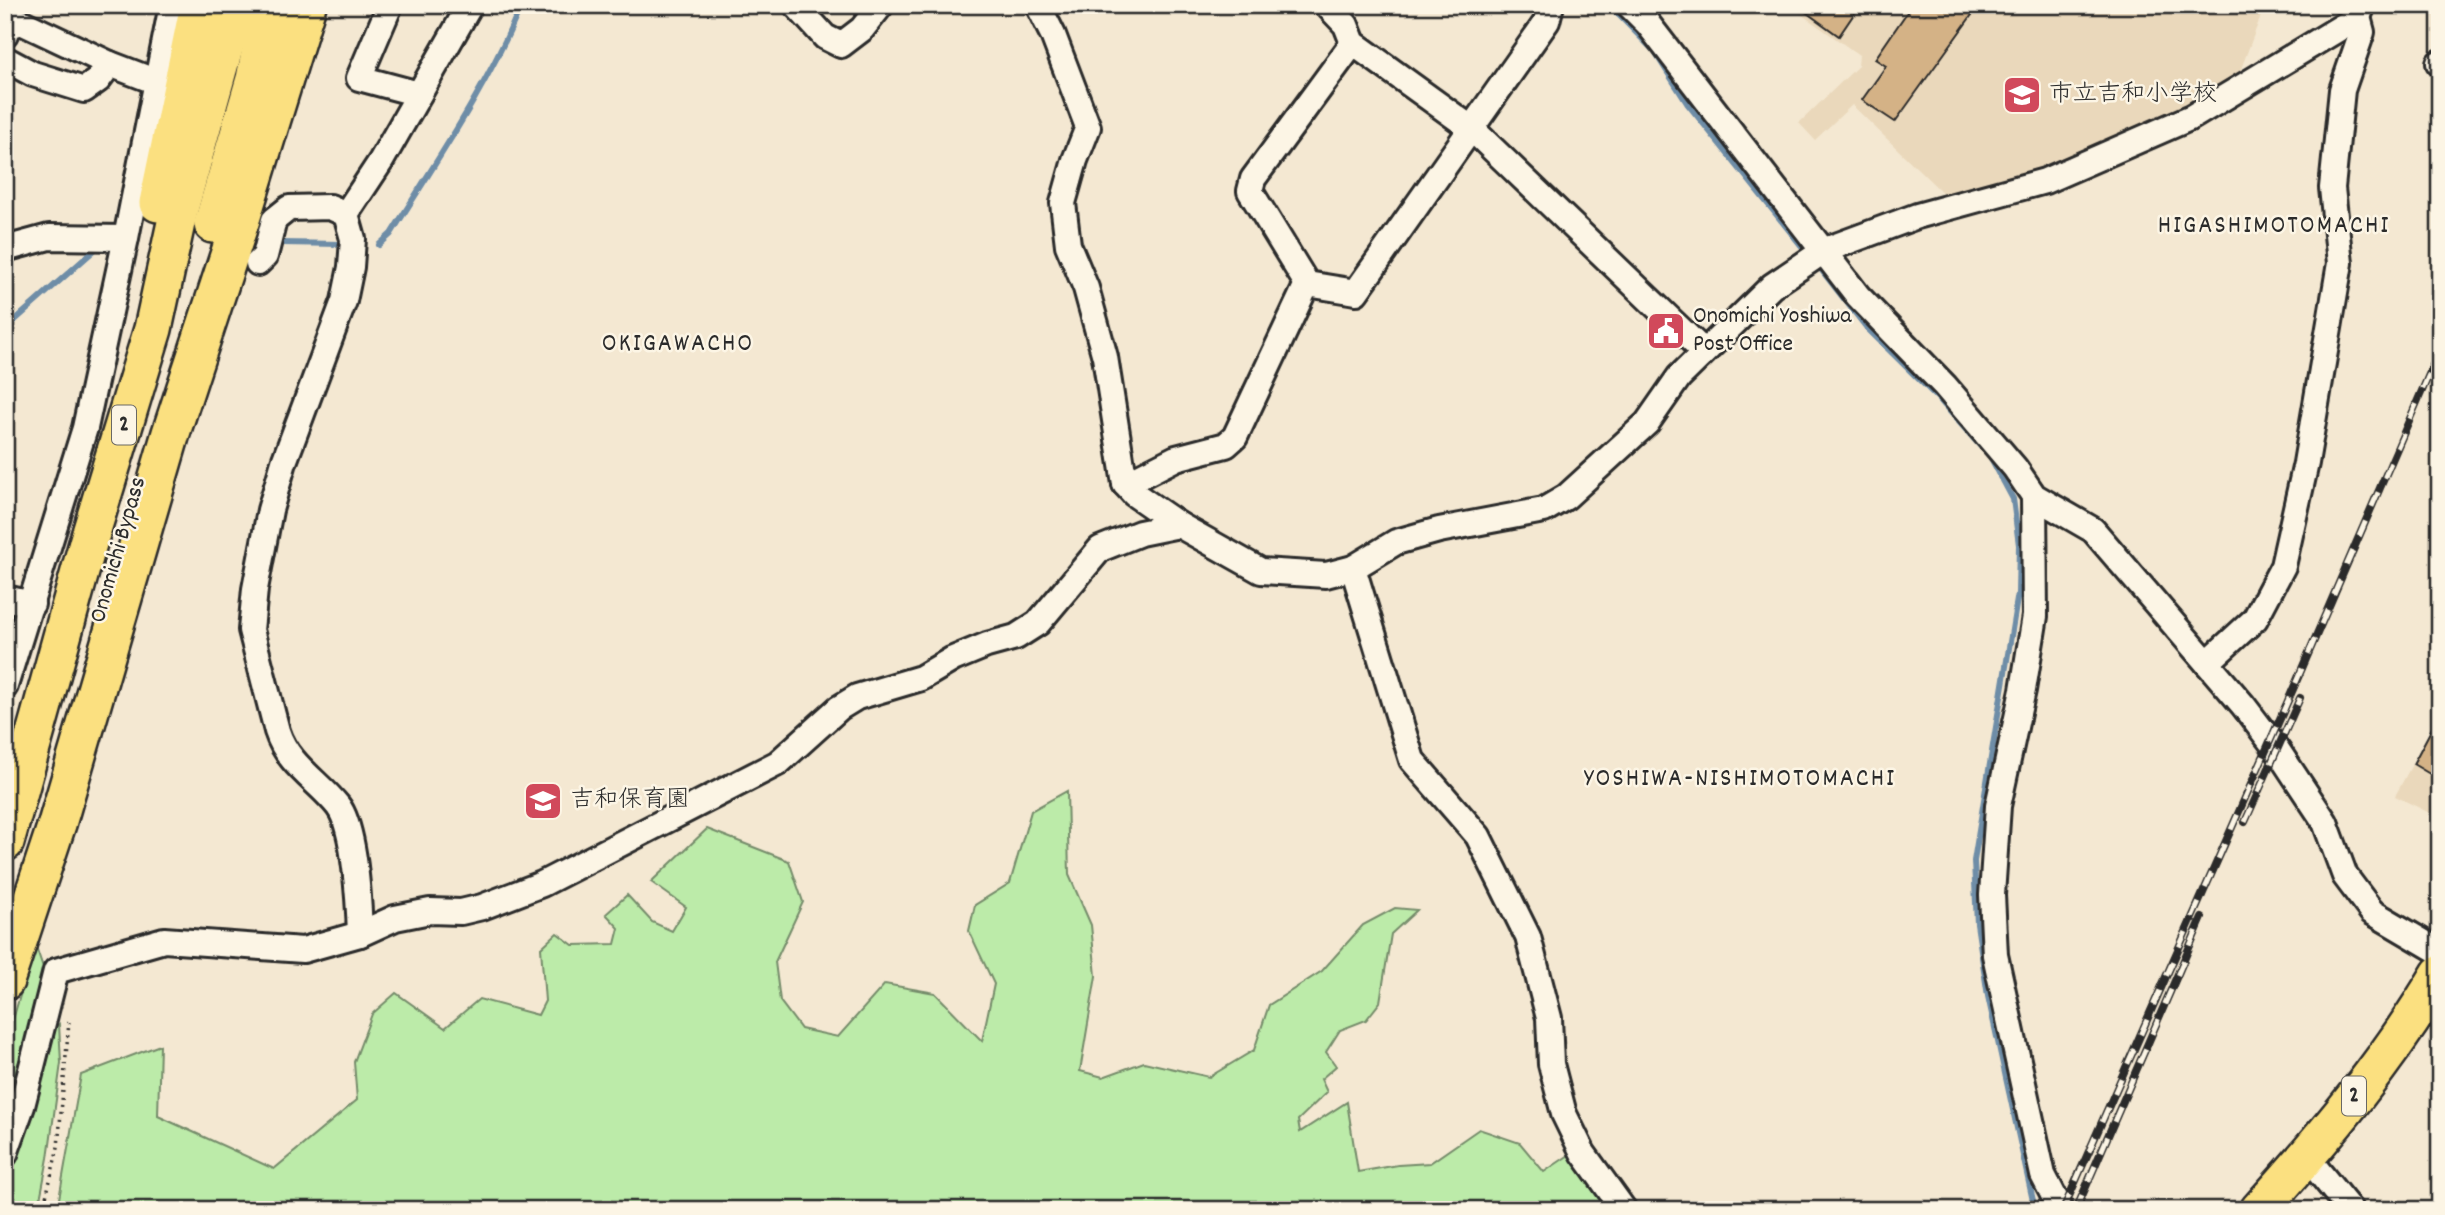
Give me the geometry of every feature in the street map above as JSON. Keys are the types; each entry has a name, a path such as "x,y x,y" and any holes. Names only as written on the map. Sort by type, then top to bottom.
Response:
{"highway":[{"path":"88,543 199,5"},
{"name":"Onomichi Bypass","path":"5,842 88,543 153,329 179,209 236,5"},
{"name":"Onomichi Bypass","path":"5,974 132,500 154,433 255,79 270,5"},
{"path":"5,981 57,824 171,433 307,5"},
{"name":"2","path":"2259,1210 2306,1156 2390,1049 2440,974"}],"street":[{"path":"5,687 85,428 172,5"},
{"path":"390,5 359,78 419,94"},
{"path":"360,934 358,889 346,820 338,807 293,763 282,746 251,631 255,589 270,510 284,462 344,301 353,239 346,214 381,161 470,5"},
{"path":"796,5 825,37 841,45 862,29 881,5"},
{"path":"1038,5 1053,35 1088,127 1063,203 1068,244 1086,288 1105,357 1125,484 1134,494 1179,525 1261,571 1326,575 1353,568 1396,542 1439,530 1544,510 1566,497 1647,423 1679,377 1772,286 1825,250 1917,216 2058,176 2192,117 2361,11 2362,32 2342,90 2332,188 2340,263 2306,463 2283,566 2255,620 2207,663"},
{"path":"1327,5 1346,24 1353,43 1472,129 1704,352"},
{"path":"1353,43 1252,179 1250,191 1307,284 1356,292 1546,21 1551,5"},
{"path":"1629,5 1648,24 1858,296 1945,386 2015,468 2034,496 2093,530 2243,705 2285,761 2325,822 2345,876 2371,912 2440,952"},
{"path":"5,34 6,27 21,22 110,64 157,82"},
{"path":"5,59 33,74 83,90 99,80 110,64"},
{"path":"258,263 265,256 274,220 289,208 330,207 346,214"},
{"path":"5,249 49,237 126,238"},
{"path":"1125,484 1177,457 1226,446 1235,437 1307,284"},
{"path":"2034,496 2035,616 2023,690 1997,806 1992,895 1995,955 2043,1175 2061,1210"},
{"path":"5,1154 13,1103 56,971 163,940 303,950 360,934 395,918 430,911 461,912 482,907 542,884 778,763 839,708 857,697 921,678 953,659 988,645 1016,638 1038,623 1100,549 1140,533 1179,525"},
{"path":"1353,568 1412,760 1478,836 1528,937 1549,1018 1551,1064 1564,1114 1583,1153 1624,1210"},
{"path":"5,598 32,604"},
{"path":"2306,1156 2350,1210"}],"path":[{"path":"43,1210 58,1147 69,1015"}],"shaded area":[{"name":"市立吉和小学校","path":"1788,5 2265,5 2235,85 2044,175 1952,202 1852,105 1815,140 1799,123 1858,66 1859,55"},
{"path":"2440,713 2440,818 2395,796"}],"green space":[{"path":"1067,791 1069,875 1091,925 1096,976 1080,1071 1103,1077 1144,1062 1209,1077 1254,1050 1269,1005 1322,971 1363,925 1395,908 1417,910 1391,934 1380,1002 1366,1020 1340,1030 1326,1052 1336,1066 1321,1079 1327,1092 1298,1120 1300,1132 1347,1102 1358,1172 1430,1163 1479,1129 1520,1143 1544,1172 1572,1153 1617,1210 57,1210 81,1075 160,1045 158,1116 274,1169 357,1100 354,1062 372,1014 396,993 445,1028 479,999 538,1015 545,1001 541,948 557,933 573,945 615,944 619,928 606,914 627,895 652,922 672,931 686,907 651,882 707,829 789,861 803,902 775,962 780,1001 801,1029 838,1037 885,984 935,993 982,1041 994,984 969,931 975,905 1010,883 1031,811"},
{"path":"35,944 45,973 13,1082 5,1078 5,1047"},
{"path":"59,1024 61,1063 38,1210 5,1210 8,1169 51,1031"}],"building":[{"path":"1796,5 1860,5 1839,36"},
{"path":"1912,5 1979,5 1895,122 1862,100 1886,66 1875,59"},
{"path":"2440,713 2440,780 2413,764"}],"waterway":[{"path":"379,245 391,234 461,122 493,65 521,5"},
{"path":"1609,5 1654,51 1687,103 1809,255"},
{"path":"282,243 341,244"},
{"path":"5,329 99,246"},
{"path":"1816,263 1866,327 1939,399 1981,447"},
{"path":"1991,458 2013,499 2019,545 2018,593 1974,861 1977,924 1988,996 2035,1210"}],"railway":[{"path":"2063,1210 2440,349"},
{"path":"2245,822 2300,698"},
{"path":"2076,1210 2202,918"}],"place":[{"name":"市立吉和小学校","path":"2022,95"},
{"name":"Onomichi Yoshiwa Post Office","path":"1666,331"},
{"name":"吉和保育園","path":"543,801"}],"district":[{"name":"HIGASHIMOTOMACHI","path":"2274,226"},
{"name":"OKIGAWACHO","path":"678,344"},
{"name":"YOSHIWA-NISHIMOTOMACHI","path":"1740,779"}]}
